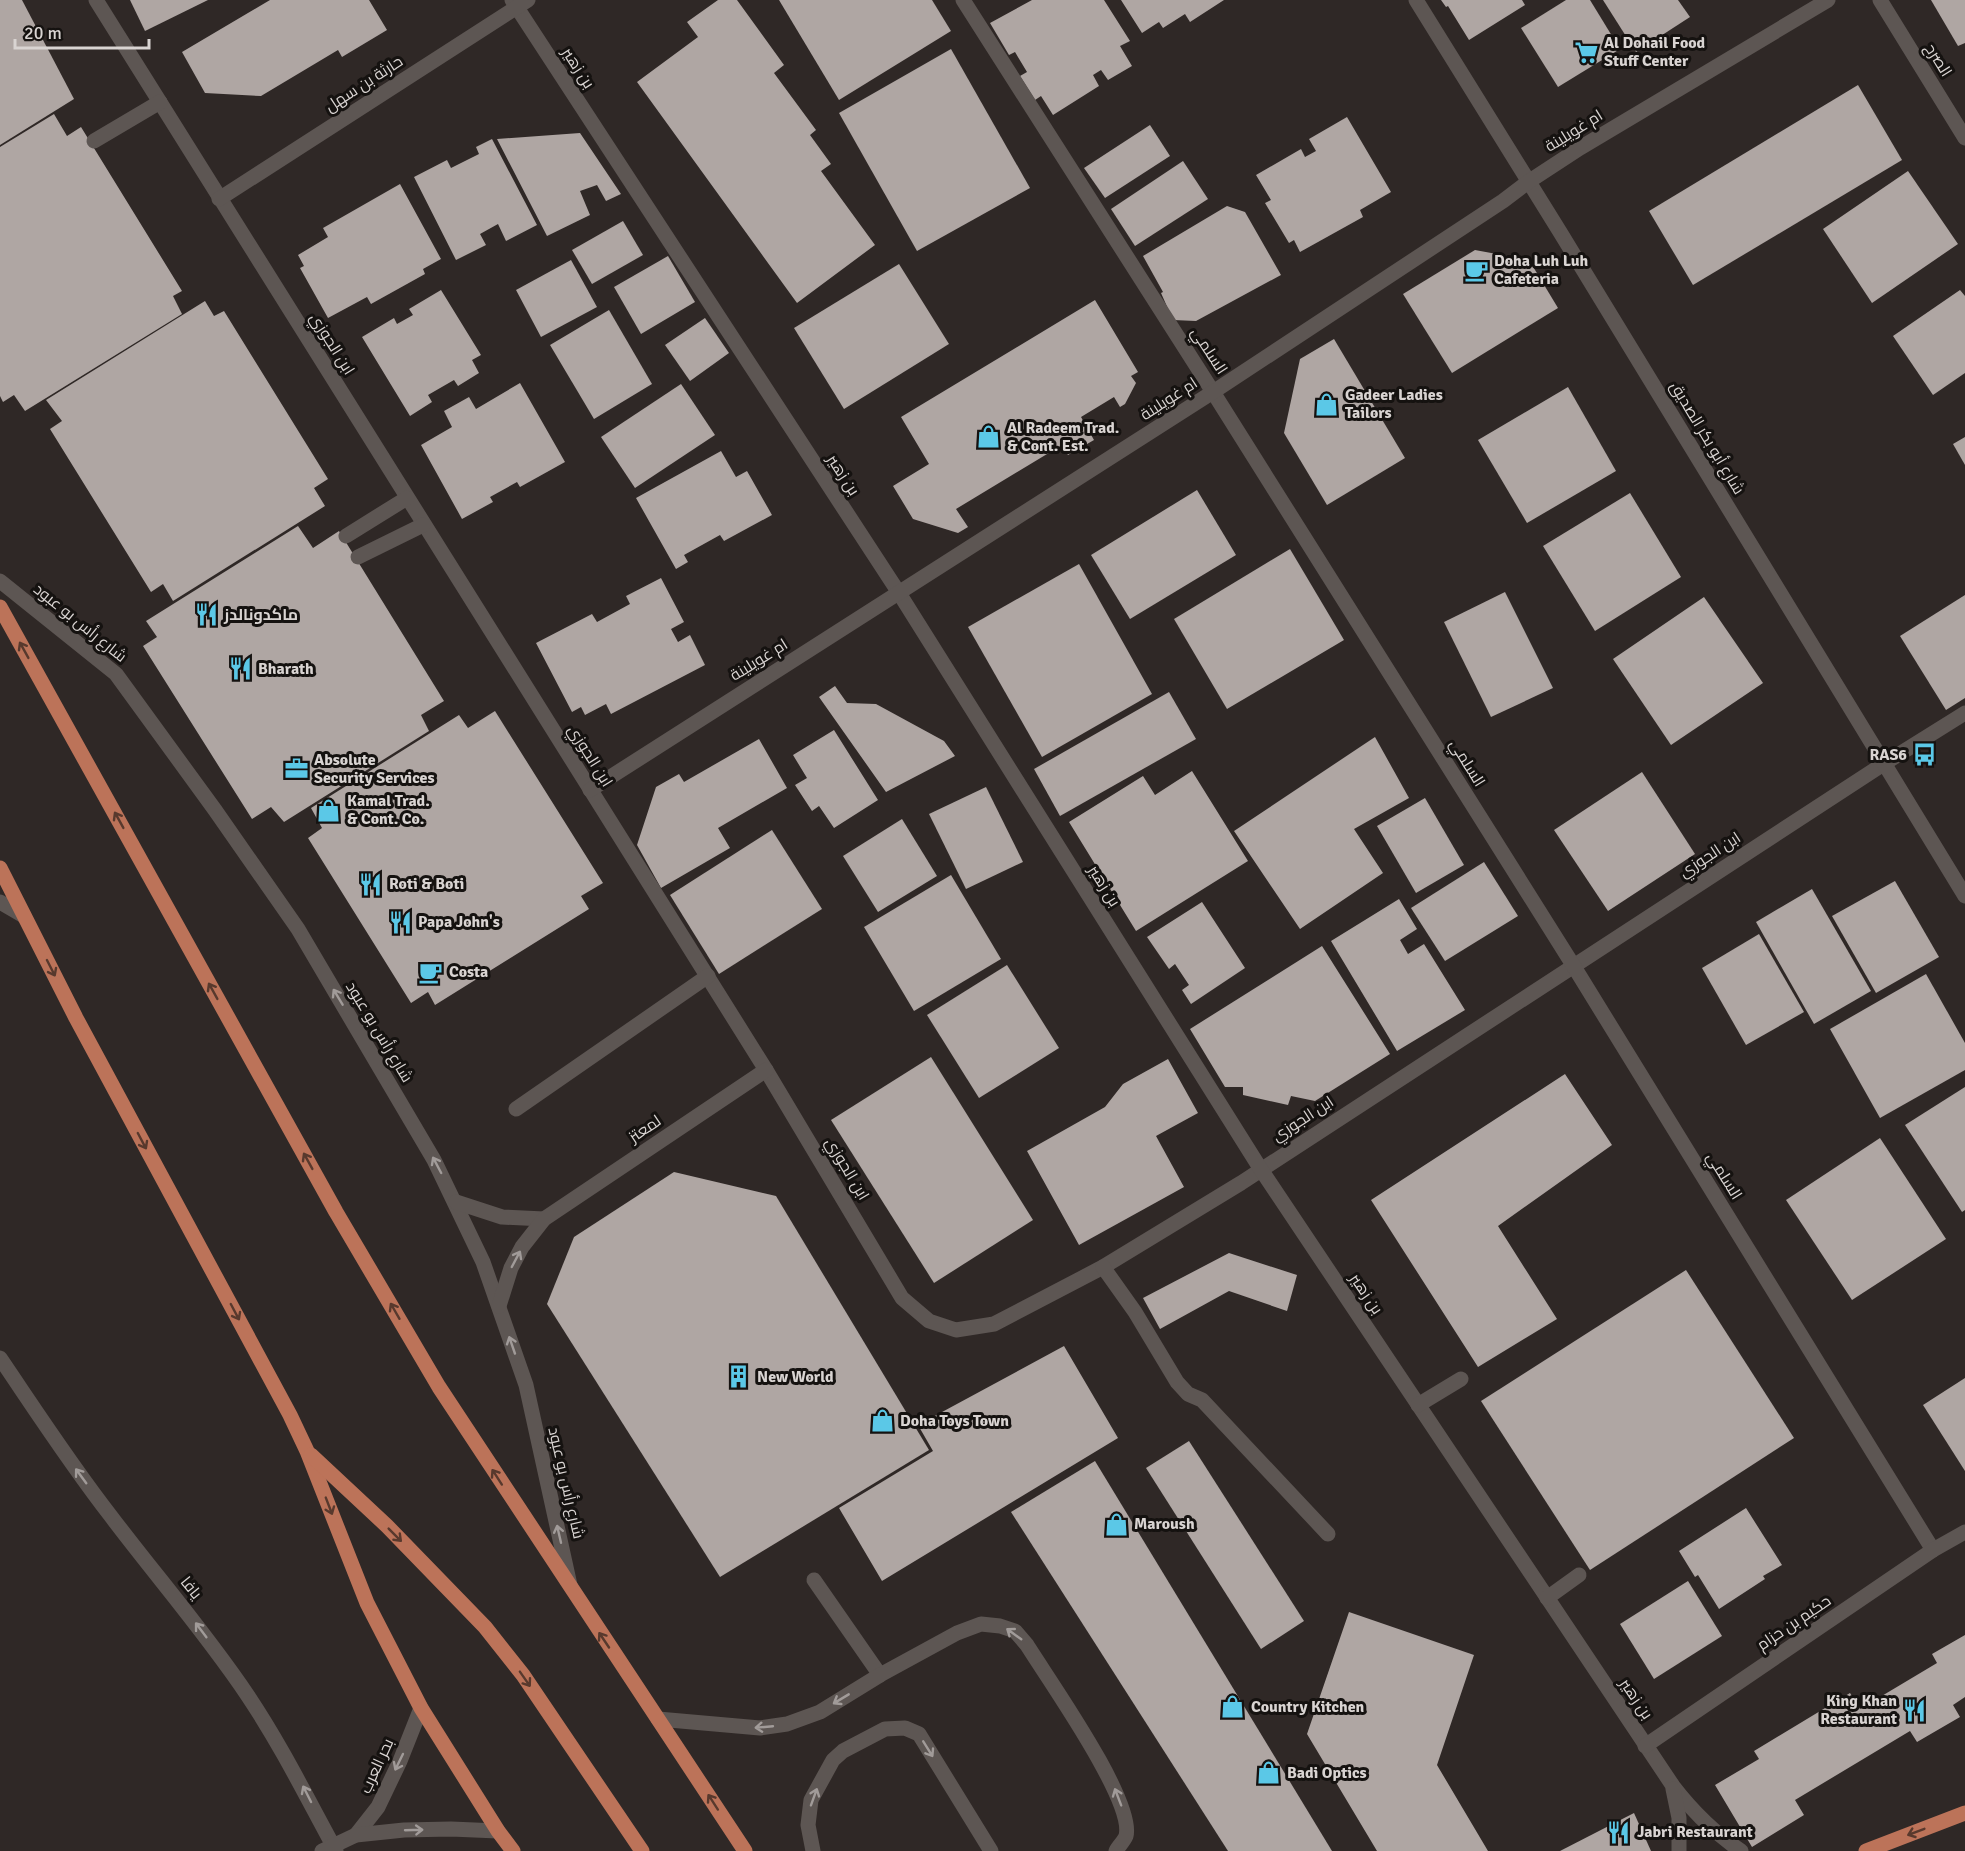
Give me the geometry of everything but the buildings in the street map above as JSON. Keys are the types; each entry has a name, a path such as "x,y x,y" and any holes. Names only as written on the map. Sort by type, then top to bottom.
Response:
{"main road":[{"name":"شارع رأس بو عبود","path":"0,607 342,1222 439,1387 745,1851"},
{"path":"0,868 76,1018 290,1415 307,1451 367,1603 421,1708 513,1851"},
{"path":"307,1451 387,1526 485,1627 523,1675 642,1851"},
{"path":"1866,1851 1965,1814"}],"street":[{"name":"ابن الجوزي","path":"96,0 423,525 708,976 902,1298 929,1321 956,1330 994,1324 1103,1267 1240,1183 1965,713"},
{"name":"السلمي","path":"963,0 1213,392 1573,965 1934,1550"},
{"name":"شارع أبو بكر الصديق","path":"1416,0 1965,896"},
{"name":"ام غويلينة","path":"590,790 1213,392 1580,148 1828,0"},
{"name":"الصرح","path":"1880,0 1965,138"},
{"name":"حارثة بن سهل","path":"219,199 519,3"},
{"name":"بن زهير","path":"519,3 899,593 1260,1168 1673,1786 1701,1820 1716,1834 1741,1851"},
{"path":"94,141 159,102"},
{"path":"346,536 407,498"},
{"path":"358,557 423,525"},
{"name":"شارع رأس بو عبود","path":"0,581 116,674 298,929 434,1160 483,1262 526,1385 572,1591"},
{"path":"0,903 24,916"},
{"path":"516,1108 708,976"},
{"name":"لمعتز","path":"499,1306 511,1268 522,1247 544,1219 766,1070"},
{"path":"456,1202 502,1217 544,1219"},
{"path":"1103,1267 1135,1312 1177,1382 1188,1394 1202,1400 1328,1533"},
{"name":"يافا","path":"0,1358 44,1425 109,1515 189,1615 249,1698 304,1787 330,1849"},
{"path":"1418,1405 1461,1379"},
{"name":"حكيم بن حزام","path":"1646,1746 1934,1550 1965,1532"},
{"path":"1548,1598 1579,1575"},
{"path":"814,1580 880,1675"},
{"path":"657,1719 760,1728 787,1724 820,1712 880,1675 957,1633 981,1624 1000,1626 1015,1631 1027,1645 1102,1764 1119,1796 1126,1835 1116,1851"},
{"name":"بحر العرب","path":"356,1835 378,1807 400,1761 421,1708"},
{"path":"813,1851 808,1825 811,1800 833,1760 843,1751 885,1729 905,1728 919,1734 991,1851"},
{"name":"بن زهير","path":"1673,1786 1679,1818 1679,1851"},
{"name":"بحر العرب","path":"330,1849 356,1835 451,1828 498,1831"}],"place":[{"name":"Al Dohail Food Stuff Center","path":"1586,52"},
{"name":"Doha Luh Luh Cafeteria","path":"1476,270"},
{"name":"Gadeer Ladies Tailors","path":"1327,404"},
{"name":"Al Radeem Trad. & Cont. Est.","path":"989,437"},
{"name":"ماكدونالدز","path":"206,615"},
{"name":"Bharath","path":"240,669"},
{"name":"RAS6","path":"1925,755"},
{"name":"Absolute Security Services","path":"296,769"},
{"name":"Kamal Trad. & Cont. Co.","path":"329,810"},
{"name":"Roti & Boti","path":"371,884"},
{"name":"Papa John's","path":"400,922"},
{"name":"Costa","path":"431,972"},
{"name":"New World","path":"739,1377"},
{"name":"Doha Toys Town","path":"882,1421"},
{"name":"Maroush","path":"1116,1524"},
{"name":"Country Kitchen","path":"1233,1707"},
{"name":"King Khan Restaurant","path":"1915,1710"},
{"name":"Badi Optics","path":"1269,1773"},
{"name":"Jabri Restaurant","path":"1619,1832"}]}
